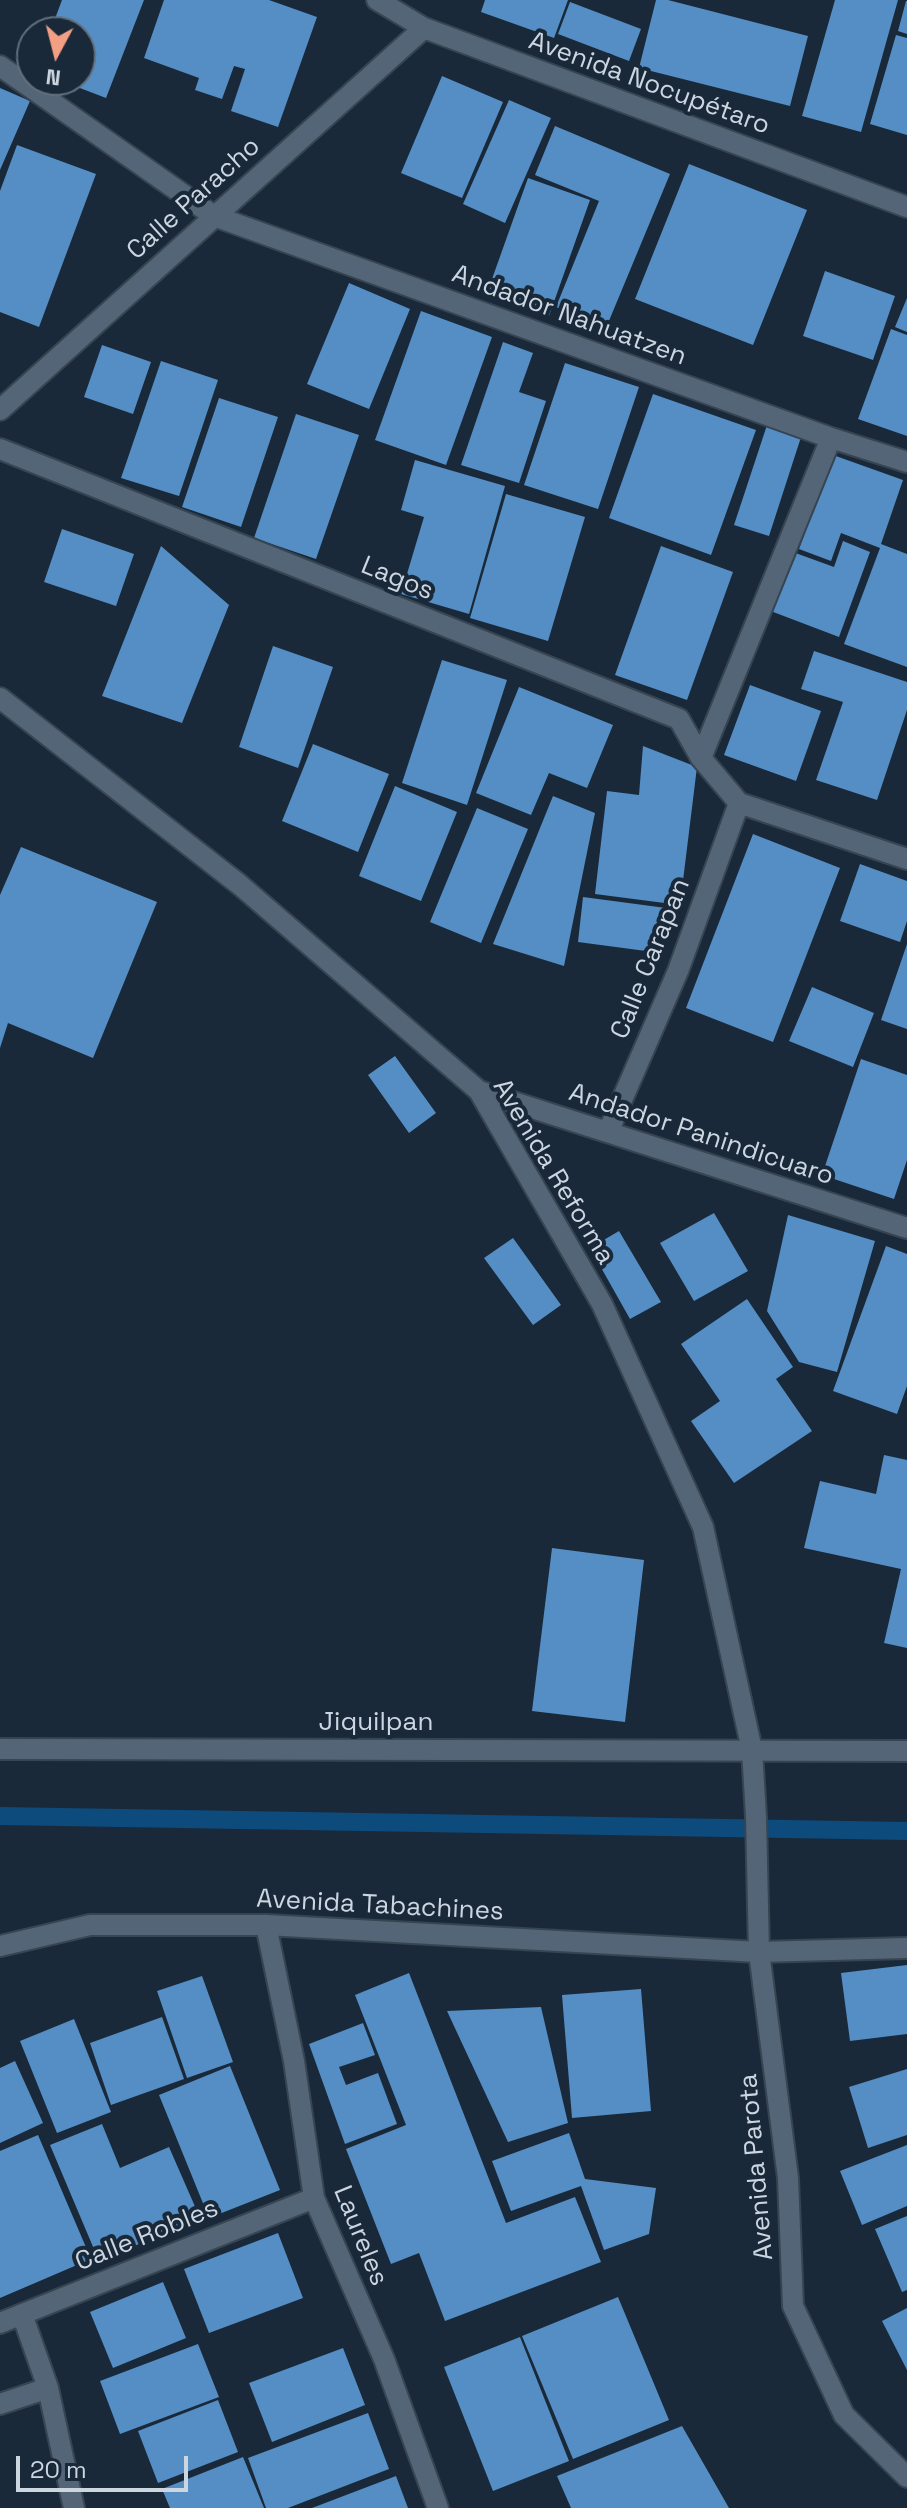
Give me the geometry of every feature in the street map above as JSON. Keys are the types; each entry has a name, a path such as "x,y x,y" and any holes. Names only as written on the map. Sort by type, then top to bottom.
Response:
{"street":[{"name":"Avenida Nocupétaro","path":"377,0 424,28 907,207"},
{"name":"Calle Paracho","path":"0,410 424,28"},
{"name":"Andador Nahuatzen","path":"0,66 214,216 831,438 907,462"},
{"path":"701,758 831,438"},
{"name":"Lagos","path":"0,449 679,719 701,758 739,803"},
{"name":"Avenida Reforma","path":"1,704 240,885 479,1091 602,1304 703,1527 752,1750 756,1817"},
{"path":"739,803 907,859"},
{"name":"Calle Carapan","path":"608,1132 678,971 739,803"},
{"name":"Andador Panindicuaro","path":"479,1091 907,1228"},
{"name":"Jiquilpan","path":"0,1749 907,1751"},
{"name":"Avenida Parota","path":"756,1817 759,1942 788,2178 793,2306 844,2415 907,2477"},
{"name":"Avenida Tabachines","path":"0,1946 90,1925 266,1925 907,1948"},
{"name":"Laureles","path":"266,1925 294,2061 314,2198 384,2359 438,2508"},
{"name":"Calle Robles","path":"0,2323 314,2198"},
{"path":"22,2314 48,2388 74,2508"},
{"path":"0,2404 48,2388"}],"building":[{"path":"62,0 144,0 106,98 96,94 96,16 56,16"},
{"path":"164,0 269,0 317,17 278,127 231,111 245,69 234,66 222,99 195,90 199,78 144,58"},
{"path":"485,0 568,0 554,38 481,12"},
{"path":"656,0 668,0 808,36 790,106 639,68"},
{"path":"835,0 898,0 861,132 802,116"},
{"path":"907,1 907,34 898,31"},
{"path":"570,2 641,29 629,61 558,34"},
{"path":"896,35 907,38 907,135 870,124"},
{"path":"442,76 503,102 462,198 401,173"},
{"path":"0,88 30,101 0,170"},
{"path":"509,100 551,118 505,223 463,204"},
{"path":"555,126 670,174 606,328 556,307 599,201 535,175"},
{"path":"17,145 96,174 39,327 0,312 0,191"},
{"path":"689,164 807,210 753,345 635,299"},
{"path":"528,178 590,200 549,316 487,293"},
{"path":"825,271 895,296 873,360 803,336"},
{"path":"349,283 410,309 369,409 307,384"},
{"path":"907,298 907,332 895,327"},
{"path":"421,311 492,337 446,465 375,440"},
{"path":"891,329 907,335 907,436 858,419"},
{"path":"503,342 533,353 519,392 546,401 519,483 461,465"},
{"path":"102,345 151,362 133,414 84,397"},
{"path":"161,361 218,380 179,496 121,478"},
{"path":"565,363 639,387 598,509 524,485"},
{"path":"653,394 756,430 711,555 609,518"},
{"path":"219,398 278,417 241,527 182,507"},
{"path":"296,414 359,435 316,559 254,538"},
{"path":"768,422 802,434 769,536 734,525"},
{"path":"833,455 903,480 881,544 907,554 907,667 844,644 880,548 841,533 831,561 799,549"},
{"path":"415,460 505,486 469,614 401,594 424,517 401,510"},
{"path":"506,494 585,517 548,641 470,618"},
{"path":"62,529 134,554 116,606 44,582"},
{"path":"843,541 870,552 839,637 768,610 790,551 834,567"},
{"path":"161,546 229,605 182,723 102,696"},
{"path":"661,546 733,572 687,700 615,675"},
{"path":"273,646 333,667 298,768 239,747"},
{"path":"814,651 907,682 907,710 877,800 816,780 843,702 801,689"},
{"path":"442,660 507,680 467,805 402,783"},
{"path":"750,685 821,711 796,781 724,755"},
{"path":"519,687 613,725 587,788 549,773 531,815 476,793"},
{"path":"313,744 389,774 358,852 282,821"},
{"path":"643,746 697,767 680,905 595,894 607,791 639,795"},
{"path":"395,786 457,812 421,901 359,876"},
{"path":"553,796 595,813 564,966 493,944"},
{"path":"477,808 528,829 481,943 430,922"},
{"path":"753,834 840,868 773,1042 686,1008"},
{"path":"21,847 157,902 93,1058 8,1023 0,1048 0,895"},
{"path":"860,864 907,881 907,921 900,942 840,921"},
{"path":"583,897 666,908 661,953 578,942"},
{"path":"907,944 907,1029 881,1020"},
{"path":"812,987 874,1013 853,1067 789,1041"},
{"path":"395,1056 436,1113 409,1133 368,1075"},
{"path":"861,1059 907,1075 907,1160 894,1199 822,1175"},
{"path":"714,1213 748,1271 694,1301 660,1243"},
{"path":"788,1215 875,1241 837,1372 799,1362 767,1311"},
{"path":"619,1231 661,1302 630,1319 590,1248"},
{"path":"513,1238 561,1305 533,1325 484,1258"},
{"path":"886,1246 907,1254 907,1386 897,1414 833,1391"},
{"path":"747,1299 793,1367 776,1379 812,1431 734,1483 691,1421 720,1401 681,1344"},
{"path":"884,1455 907,1460 907,1648 884,1643 901,1569 804,1548 820,1481 876,1494"},
{"path":"552,1548 644,1560 625,1722 532,1711"},
{"path":"907,1965 907,2034 850,2041 841,1973"},
{"path":"409,1973 506,2223 575,2197 601,2262 445,2321 419,2253 391,2264 346,2149 406,2125 355,1995"},
{"path":"202,1976 233,2062 187,2078 157,1991"},
{"path":"641,1989 651,2111 572,2118 562,1995"},
{"path":"541,2007 568,2123 508,2142 447,2011"},
{"path":"162,2017 184,2079 111,2105 90,2043"},
{"path":"74,2019 111,2112 57,2133 20,2041"},
{"path":"363,2023 375,2055 339,2067 346,2085 378,2073 397,2124 345,2144 309,2044"},
{"path":"15,2061 43,2123 0,2143 0,2068"},
{"path":"230,2066 280,2190 209,2218 159,2095"},
{"path":"907,2069 907,2135 868,2148 849,2087"},
{"path":"102,2124 120,2168 169,2147 200,2218 99,2261 50,2145"},
{"path":"569,2133 585,2179 656,2188 649,2234 604,2250 581,2186 511,2211 492,2161"},
{"path":"38,2135 91,2259 0,2298 0,2151"},
{"path":"907,2145 907,2206 862,2225 840,2171"},
{"path":"907,2216 907,2290 902,2292 875,2229"},
{"path":"278,2233 303,2298 209,2333 184,2269"},
{"path":"163,2282 186,2338 113,2368 90,2312"},
{"path":"618,2297 669,2420 573,2459 522,2336"},
{"path":"907,2308 907,2370 882,2321"},
{"path":"520,2337 569,2461 493,2491 444,2367"},
{"path":"198,2344 219,2397 120,2434 100,2381"},
{"path":"343,2348 365,2405 272,2442 249,2383"},
{"path":"218,2400 238,2452 158,2483 138,2431"},
{"path":"368,2413 389,2469 288,2508 266,2508 248,2458"},
{"path":"682,2426 729,2508 571,2508 557,2476"},
{"path":"243,2457 264,2508 170,2508 162,2489"},
{"path":"396,2476 408,2508 312,2508"}],"waterway":[{"path":"0,1816 907,1831"}]}
